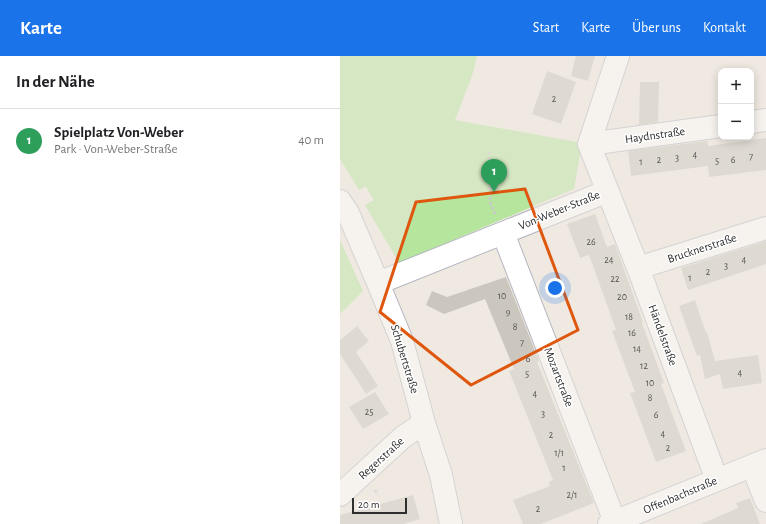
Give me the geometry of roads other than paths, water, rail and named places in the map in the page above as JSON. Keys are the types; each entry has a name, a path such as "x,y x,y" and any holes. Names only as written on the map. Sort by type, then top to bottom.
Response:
{"street":[{"path":"589,144 618,56"},
{"path":"754,122 766,120"},
{"name":"Haydnstraße","path":"589,144 718,126"},
{"name":"Von-Weber-Straße","path":"378,282 608,191 589,144"},
{"name":"Händelstraße","path":"608,191 717,480"},
{"name":"Schubertstraße","path":"340,201 348,213 402,341 424,423 441,475 450,524"},
{"name":"Brucknerstraße","path":"638,268 766,228"},
{"name":"Mozartstraße","path":"503,233 612,523"},
{"name":"Regerstraße","path":"340,495 403,437 424,423"},
{"name":"Offenbachstraße","path":"612,523 641,518 717,480 759,463 766,501"}],"place":[{"name":"Spielplatz Von-Weber","path":"494,192"}]}
